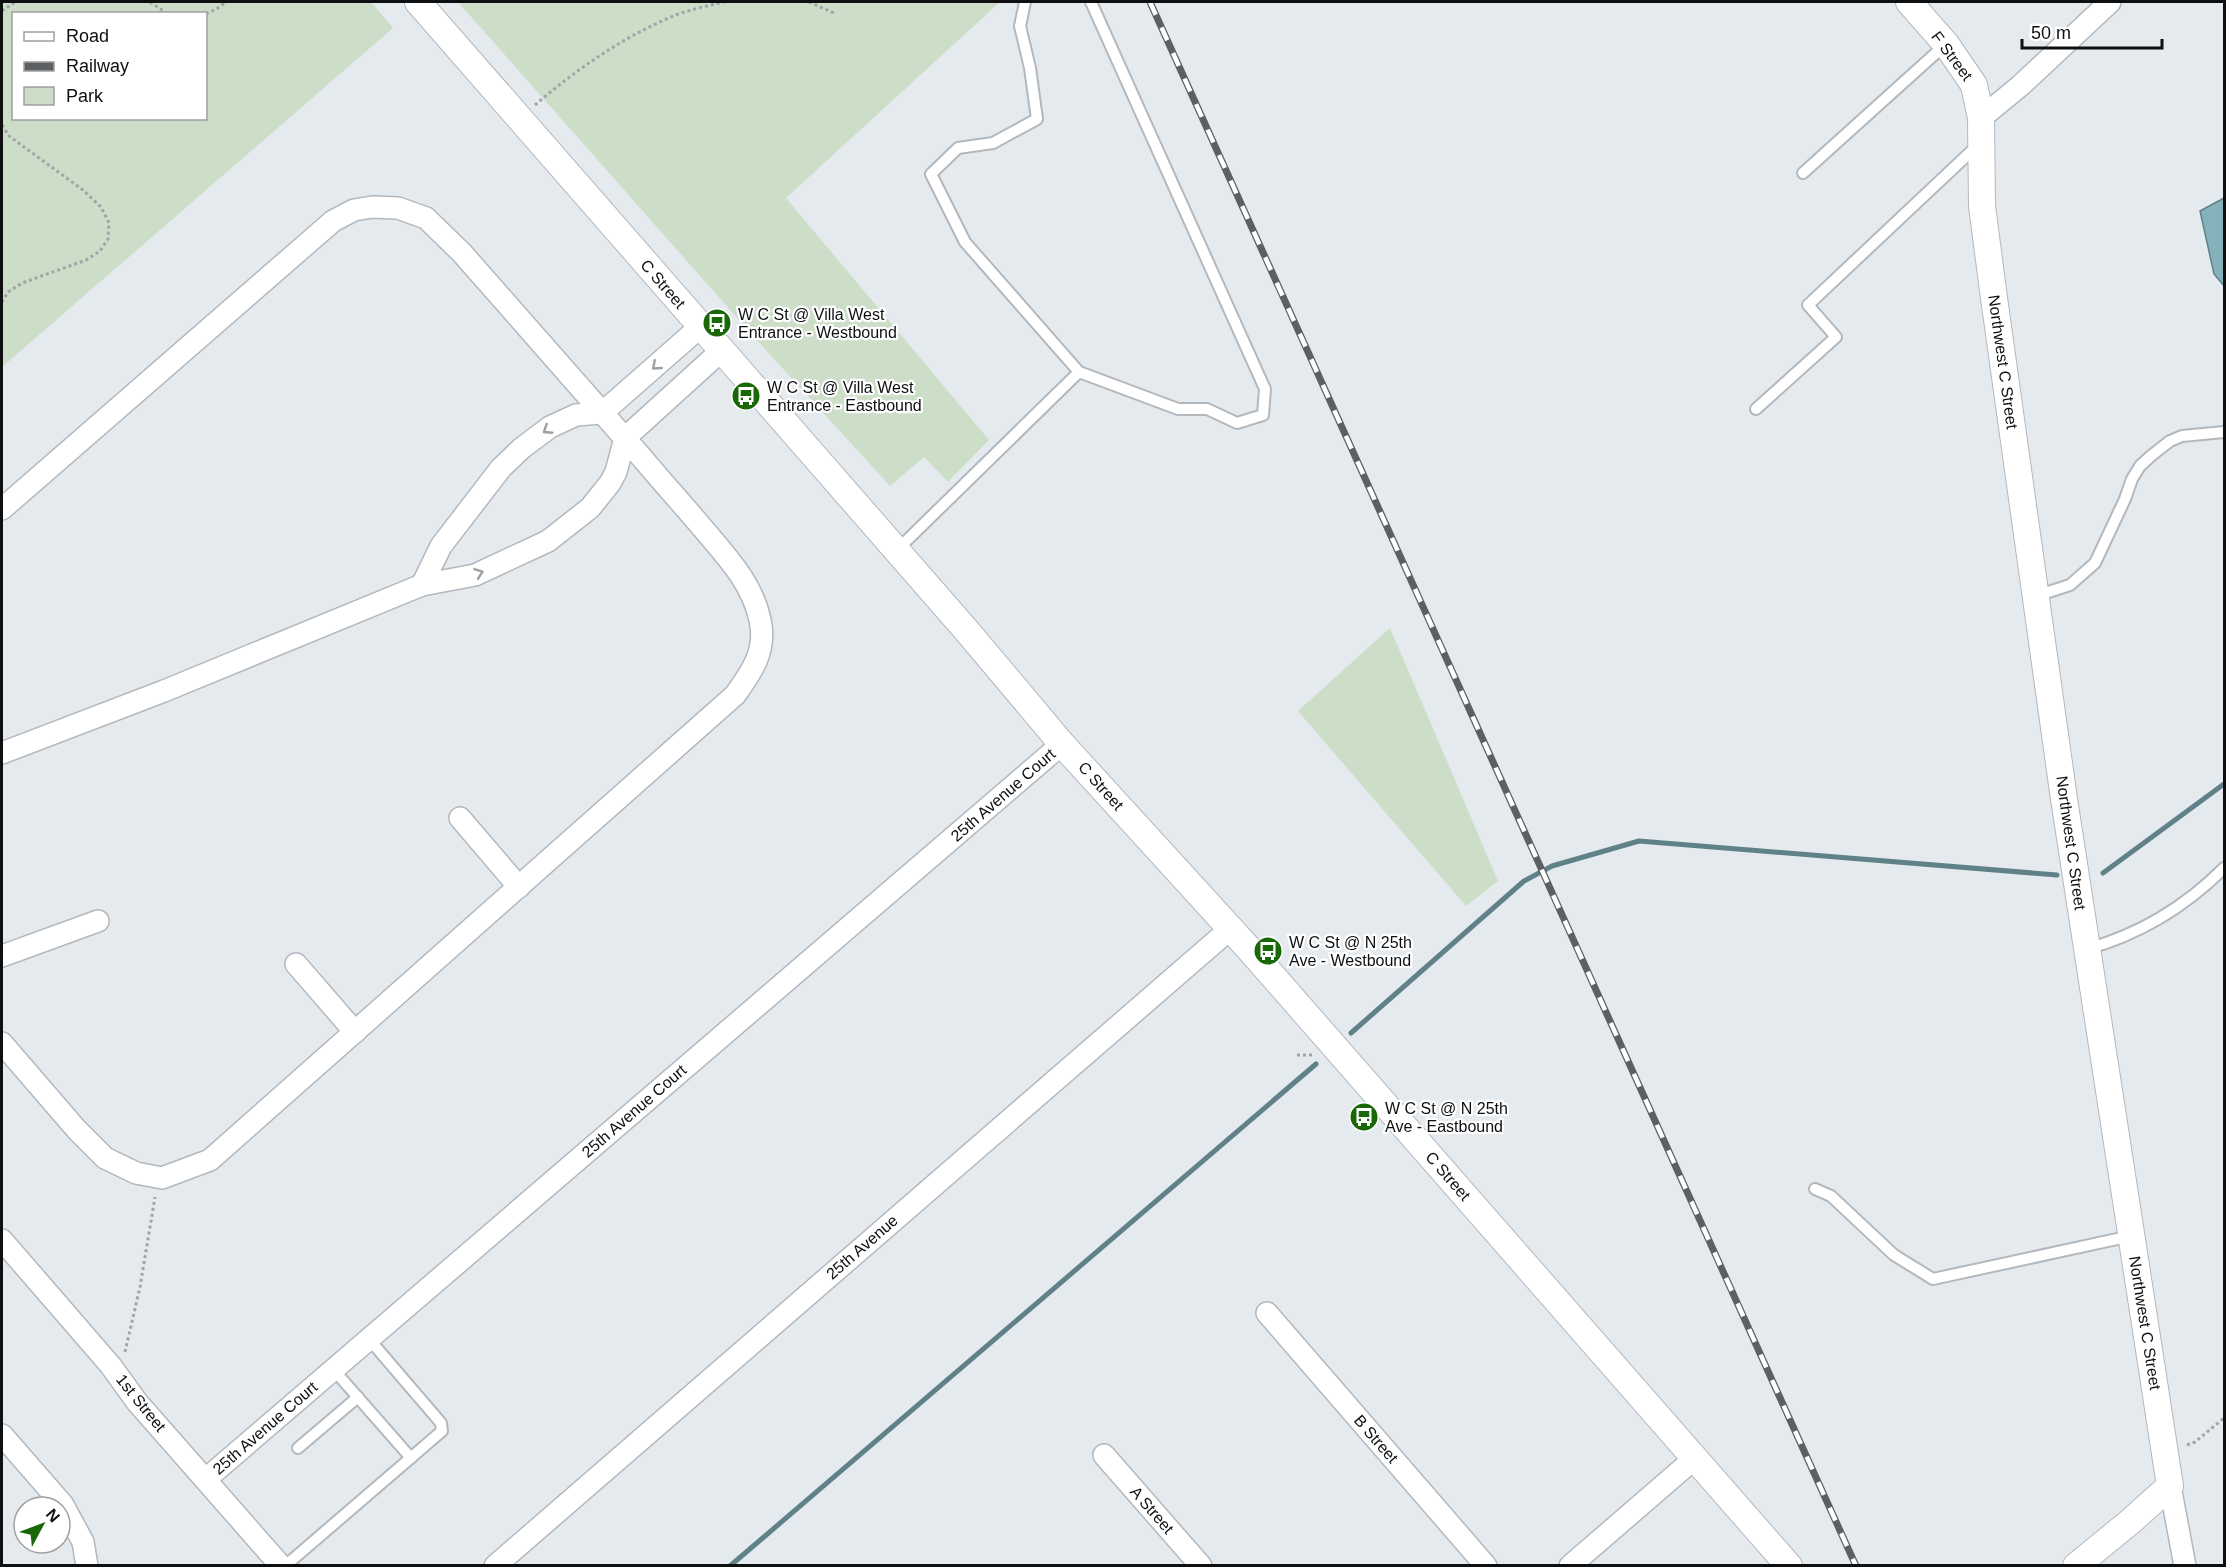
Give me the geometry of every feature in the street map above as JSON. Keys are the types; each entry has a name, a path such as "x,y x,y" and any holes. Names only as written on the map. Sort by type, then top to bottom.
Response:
{"street":[{"name":"C Street","path":"418,2 897,551 1062,744 1230,929 1789,1566"},
{"name":"F Street","path":"1909,2 1946,44 1974,85 1981,130"},
{"path":"1981,130 2020,86 2110,2"},
{"name":"Northwest C Street","path":"1981,130 1982,206 2036,596 2131,1236 2170,1486 2185,1566"},
{"path":"2,509 333,221 354,210 372,207 398,208 426,218 462,253 625,438 737,569 752,594 760,620 760,652 751,674 735,695 210,1160 162,1178 136,1173 105,1158 77,1130 2,1043"},
{"path":"422,585 441,546 501,468 522,448 550,427 576,415 602,413 700,327"},
{"path":"2,753 164,691 422,585 460,579 493,568 548,541 590,508 610,483 616,472 625,438 721,351"},
{"name":"25th Avenue Court","path":"206,1479 1062,744"},
{"path":"460,818 519,887"},
{"path":"2,956 98,921"},
{"name":"25th Avenue","path":"495,1566 1230,929"},
{"path":"296,964 355,1032"},
{"name":"1st Street","path":"2,1240 111,1366 137,1402 283,1566"},
{"name":"B Street","path":"1267,1313 1486,1566"},
{"path":"2,1435 63,1505 83,1542 87,1566"},
{"name":"A Street","path":"1104,1455 1201,1566"},
{"path":"1570,1566 1695,1458"},
{"path":"2076,1566 2132,1521 2170,1486"}],"lane":[{"path":"1025,2 1020,26 1030,68 1037,119 993,143 958,148 931,174 965,242 1079,372 1178,409 1207,409 1237,423 1263,415 1265,389 1091,2"},
{"path":"1803,173 1946,44"},
{"path":"1756,409 1836,337 1808,305 1981,130"},
{"path":"897,551 1079,372"},
{"path":"2036,596 2070,585 2095,563 2125,500 2132,479 2140,466 2152,455 2170,441 2182,436 2224,432"},
{"path":"2087,949 2129,935 2169,915 2207,886 2224,868"},
{"path":"1815,1189 1831,1196 1894,1256 1933,1279 2131,1236"},
{"path":"283,1566 442,1431 441,1423 369,1339"},
{"path":"333,1369 411,1458"},
{"path":"298,1448 358,1397"}],"path":[{"path":"2,11 15,2"},
{"path":"150,2 165,12"},
{"path":"207,14 225,2"},
{"path":"520,118 561,83 607,49 672,16 724,2"},
{"path":"809,2 834,13"},
{"path":"2,125 9,136 83,190 101,207 108,224 108,239 100,251 86,260 22,283 8,292 2,302"},
{"path":"1297,1055 1317,1054"},
{"path":"124,1356 140,1287 158,1177"},
{"path":"2166,1454 2195,1442 2224,1418"}],"green space":[{"path":"2,2 371,2 393,28 2,367"},
{"path":"458,2 1000,2 786,198 989,440 948,482 924,457 890,486 754,337"},
{"path":"1390,628 1498,881 1466,906 1298,711"}],"water":[{"path":"2224,198 2224,286 2214,274 2200,211"}],"waterway":[{"path":"2103,873 2224,784"},
{"path":"1351,1033 1524,881 1552,866 1639,841 2057,875"},
{"path":"730,1566 1316,1064"}],"railway":[{"path":"1150,2 1856,1566"}],"place":[{"name":"W C St @ Villa West Entrance - Westbound","path":"717,323"},
{"name":"W C St @ Villa West Entrance - Eastbound","path":"746,396"},
{"name":"W C St @ N 25th Ave - Westbound","path":"1268,951"},
{"name":"W C St @ N 25th Ave - Eastbound","path":"1364,1117"}]}
